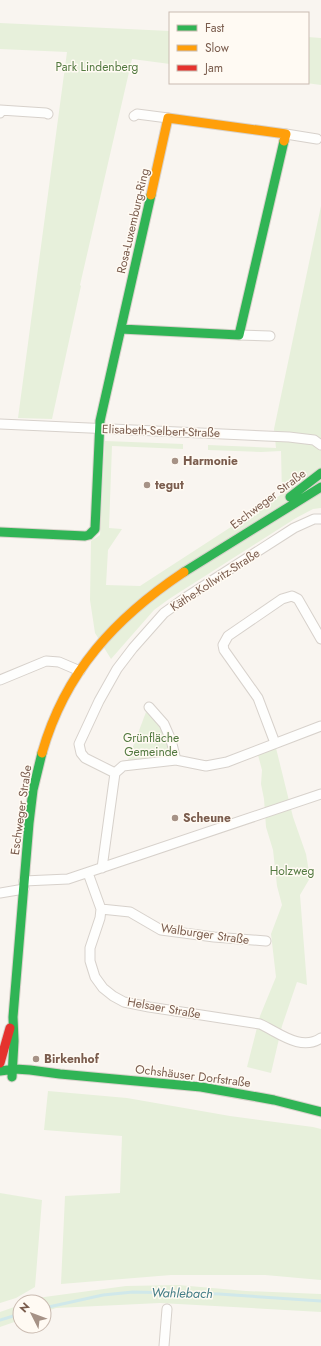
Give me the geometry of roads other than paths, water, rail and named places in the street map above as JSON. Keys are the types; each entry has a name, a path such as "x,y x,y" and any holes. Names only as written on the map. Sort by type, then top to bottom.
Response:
{"main road":[{"path":"121,329 239,335 286,134 168,118"},
{"name":"Rosa-Luxemburg-Ring","path":"0,532 85,536 93,533 95,529 101,429 100,421 168,118"},
{"name":"Eschweger Straße","path":"230,543 321,473"},
{"name":"Eschweger Straße","path":"13,1073 13,1017 33,793 40,757 56,713 93,650 138,605 175,578 321,487"},
{"name":"Eschweger Straße","path":"0,1063 13,1017"},
{"name":"Ochshäuser Dorfstraße","path":"0,1072 13,1073 46,1071 60,1074 201,1087 274,1100 321,1112"}],"street":[{"path":"0,111 48,114"},
{"path":"134,116 137,114 168,118"},
{"path":"286,134 317,139"},
{"path":"239,335 270,336"},
{"name":"Elisabeth-Selbert-Straße","path":"0,424 289,437 314,440 321,445"},
{"name":"Käthe-Kollwitz-Straße","path":"115,773 85,758 81,753 79,744 117,669 133,648 164,613 185,598 294,528 314,519 321,519"},
{"path":"276,743 258,698 224,650 223,645 228,636 282,599 292,596 298,599 321,639"},
{"path":"0,680 46,661 59,662 80,671"},
{"path":"149,708 164,724 171,740 176,760"},
{"path":"102,868 115,773 123,766 176,760 206,766 227,762 321,726"},
{"path":"0,893 24,885 68,879 88,873 321,794"},
{"path":"88,873 101,909"},
{"name":"Walburger Straße","path":"101,909 130,912 161,930 266,942"},
{"name":"Helsaer Straße","path":"101,909 100,918 90,948 90,961 95,977 113,996 124,1002 149,1007 260,1024 285,1038 305,1043 321,1038"},
{"path":"164,1346 167,1309"}],"waterway":[{"name":"Wahlebach","path":"52,1306 103,1295 133,1292 219,1294 321,1301"},
{"name":"Wahlebach","path":"0,1320 12,1316"}],"place":[{"name":"Harmonie","path":"175,461"},
{"name":"tegut","path":"147,485"},
{"name":"Scheune","path":"175,818"},
{"name":"Birkenhof","path":"36,1059"}],"park label":[{"name":"Park Lindenberg","path":"97,67"},
{"name":"Grünfläche Gemeinde","path":"151,745"},
{"name":"Holzweg","path":"292,871"}]}
